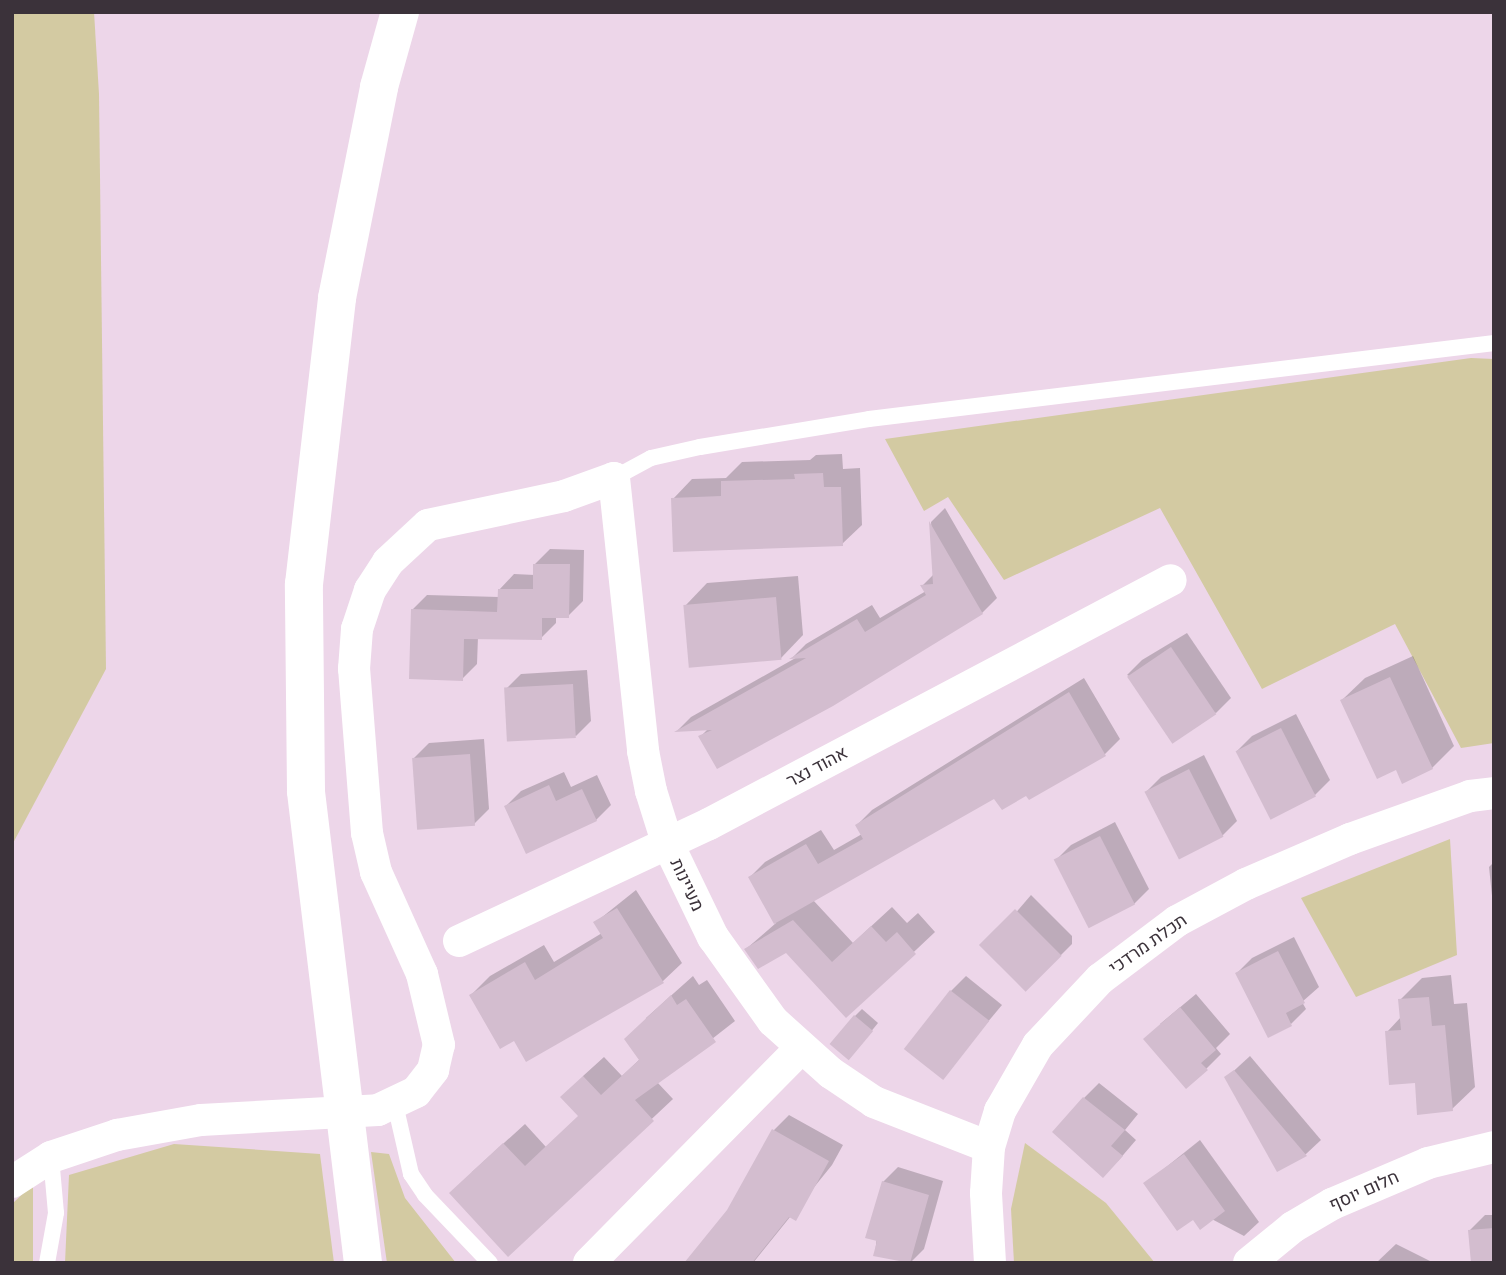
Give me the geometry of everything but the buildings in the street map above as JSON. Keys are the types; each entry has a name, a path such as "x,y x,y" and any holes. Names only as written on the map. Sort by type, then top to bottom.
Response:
{"main road":[{"path":"363,1263 306,791 304,584 337,298 379,87 400,12"}],"street":[{"path":"12,1182 51,1157 117,1135 201,1120 378,1110 395,1104 416,1091 433,1070 439,1045 422,974 376,872 367,833 354,669 357,629 370,590 406,541 428,526 564,496 614,478"},
{"name":"מעיינות","path":"614,478 643,751 667,842 713,937 746,987 801,1048 874,1102 989,1147"},
{"name":"אהוד נצר","path":"459,942 709,824 1171,580"},
{"name":"תכלת מרדכי","path":"990,1263 986,1238 989,1147 1000,1111 1038,1045 1080,998 1136,949 1246,884 1350,839 1471,796 1494,793"},
{"path":"592,1262 801,1048"},
{"name":"חלום יוסף","path":"1249,1263 1293,1227 1332,1204 1428,1164 1494,1147"}],"lane":[{"path":"614,478 651,458 869,419 1494,343"},
{"path":"395,1104 411,1174 425,1195 490,1263"},
{"path":"47,1263 56,1213 51,1157"}],"shaded area":[{"path":"12,12 94,12 99,94 106,669 12,845"},
{"path":"1471,358 1494,359 1494,743 1461,748 1395,624 1262,689 1160,508 1004,580 948,497 924,511 885,439"},
{"path":"1450,839 1457,955 1356,997 1301,898"},
{"path":"1025,1143 1106,1203 1155,1263 1014,1263 1011,1209"},
{"path":"174,1144 320,1154 334,1263 65,1263 69,1175"},
{"path":"371,1152 389,1154 405,1198 456,1263 387,1263"},
{"path":"33,1184 33,1263 12,1263 12,1204"}]}
